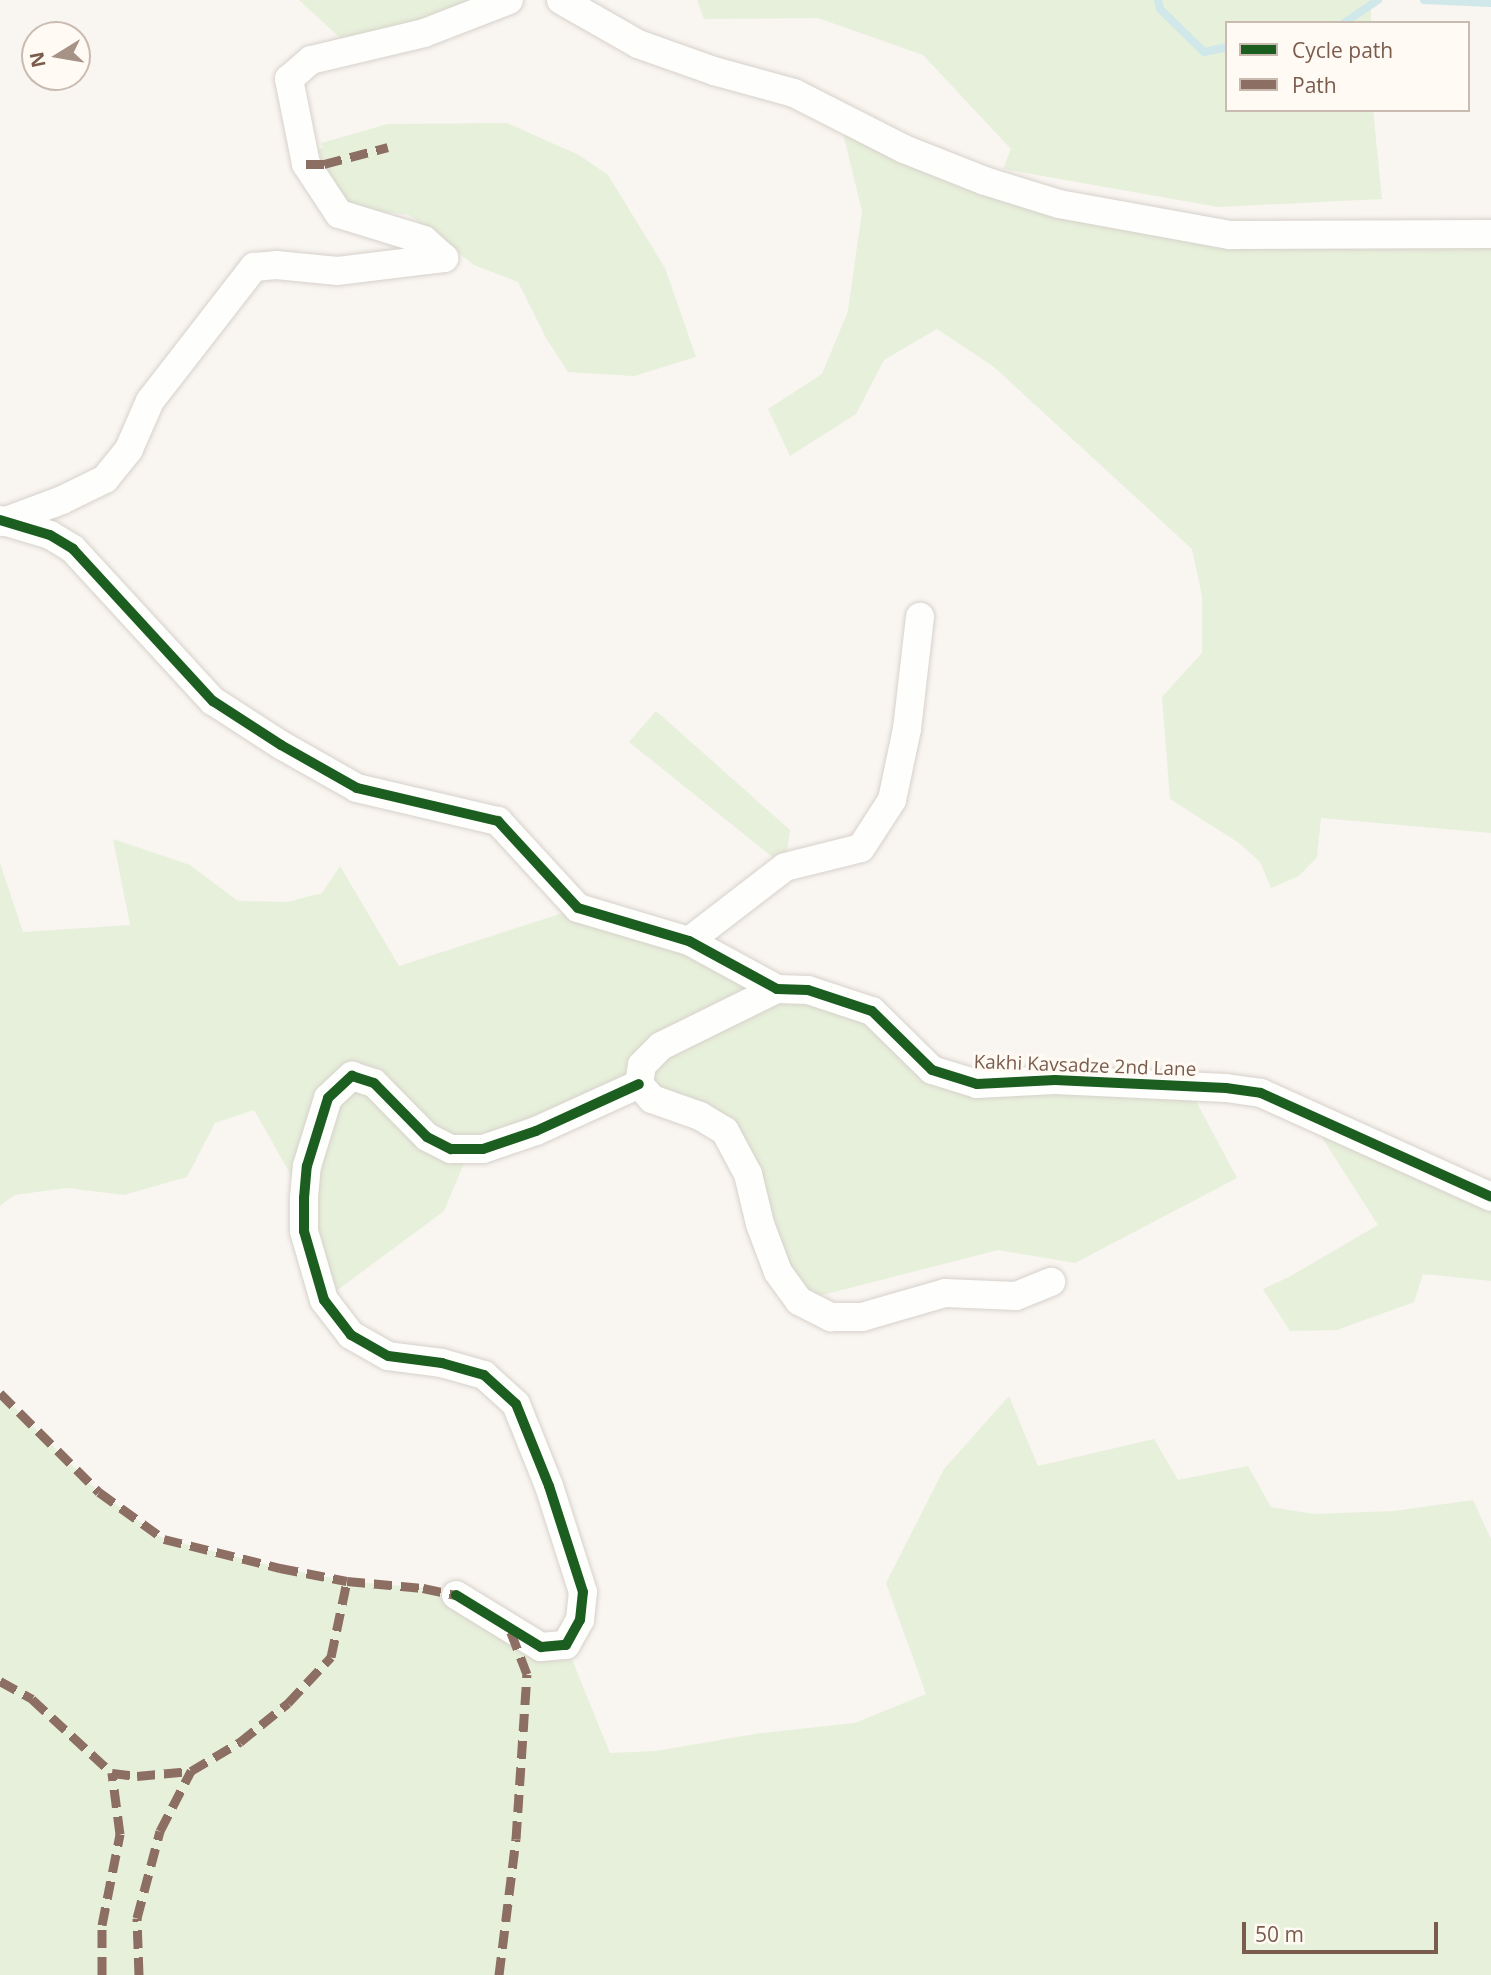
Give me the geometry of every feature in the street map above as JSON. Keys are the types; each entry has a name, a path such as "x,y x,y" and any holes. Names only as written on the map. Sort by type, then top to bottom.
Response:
{"street":[{"name":"Kakhi Kavsadze 2nd Lane","path":"1,521 62,500 105,479 129,449 150,401 254,267 309,266 338,271 444,258 424,240 339,214 306,164 289,79 311,60 424,33 509,0"},
{"path":"562,0 638,44 714,71 794,93 904,149 985,181 1059,204 1230,235 1491,234"},
{"name":"Kakhi Kavsadze 2nd Lane","path":"1,521 50,535 73,550 213,701 281,745 357,788 498,821 578,908 689,941 777,989 808,990 872,1011 932,1070 977,1084 1055,1080 1226,1088 1261,1093 1491,1197"},
{"path":"689,941 785,867 860,848 892,800 907,729 920,617"},
{"path":"777,989 661,1046 642,1065 639,1084 652,1099 700,1116 724,1132 748,1174 760,1224 778,1272 799,1301 831,1317 862,1317 945,1293 1016,1296 1051,1282"},
{"path":"456,1595 541,1647 566,1645 580,1620 583,1592 549,1486 516,1404 484,1375 443,1363 388,1356 351,1335 324,1300 304,1230 304,1198 307,1166 328,1098 352,1076 374,1083 395,1101 427,1137 452,1149 483,1149 537,1131 639,1084"}],"green space":[{"path":"299,0 509,0 351,48"},
{"path":"697,0 1371,0 1371,21 1225,21 1225,112 1373,112 1382,199 1218,207 1003,169 1011,149 923,55 818,18 704,19"},
{"path":"839,117 904,149 1230,235 1491,234 1491,833 1321,818 1317,857 1299,876 1271,888 1260,862 1239,843 1170,799 1162,697 1202,653 1202,596 1192,549 994,367 937,329 884,360 856,414 790,456 768,409 822,374 848,311 862,211"},
{"path":"507,123 579,155 608,175 665,268 696,357 634,376 568,372 546,338 518,282 474,265 409,215 343,207 317,149 323,148 321,143 388,124"},
{"path":"656,711 790,830 785,867 629,742"},
{"path":"113,839 190,865 238,901 287,902 322,893 340,866 399,966 578,908 872,1011 932,1070 1188,1086 1237,1178 1075,1263 998,1250 799,1301 725,1132 639,1084 470,1149 444,1211 324,1300 304,1198 254,1110 215,1123 187,1177 124,1195 67,1188 14,1195 0,1206 0,863 23,932 130,925"},
{"path":"1307,1114 1491,1197 1491,1281 1423,1274 1414,1302 1337,1330 1290,1331 1263,1289 1289,1277 1378,1225"},
{"path":"0,1393 99,1492 164,1539 280,1568 347,1581 423,1588 456,1595 566,1645 610,1753 656,1751 761,1733 855,1723 926,1694 886,1583 944,1469 1009,1396 1038,1466 1154,1439 1178,1480 1248,1466 1271,1507 1313,1514 1394,1511 1473,1500 1491,1539 1491,1975 0,1975"}],"waterway":[{"path":"1158,0 1160,9 1204,52 1225,47"},
{"path":"1347,21 1378,0"},
{"path":"1424,0 1491,3"}],"marked path":[{"path":"306,164 324,164 388,147"},
{"path":"0,1393 99,1492 164,1539 280,1568 347,1581 423,1588 456,1595"},
{"path":"0,1681 32,1699 112,1773 137,1776 191,1771 240,1742 288,1703 331,1657 347,1581"},
{"path":"499,1975 516,1839 527,1674 510,1630"},
{"path":"139,1975 137,1918 160,1831 191,1771"},
{"path":"102,1975 102,1925 120,1834 112,1773"}],"cycle path":[{"path":"0,520 50,535 73,549 213,701 281,745 357,788 498,821 578,908 689,941 777,989 808,990 872,1011 932,1070 977,1084 1055,1080 1226,1088 1261,1093 1491,1197"},
{"path":"456,1595 541,1647 566,1645 580,1620 583,1592 549,1486 516,1404 484,1375 442,1363 388,1356 351,1335 324,1300 304,1231 304,1198 307,1166 328,1098 352,1076 374,1083 427,1137 451,1149 483,1149 536,1131 639,1084"}]}
